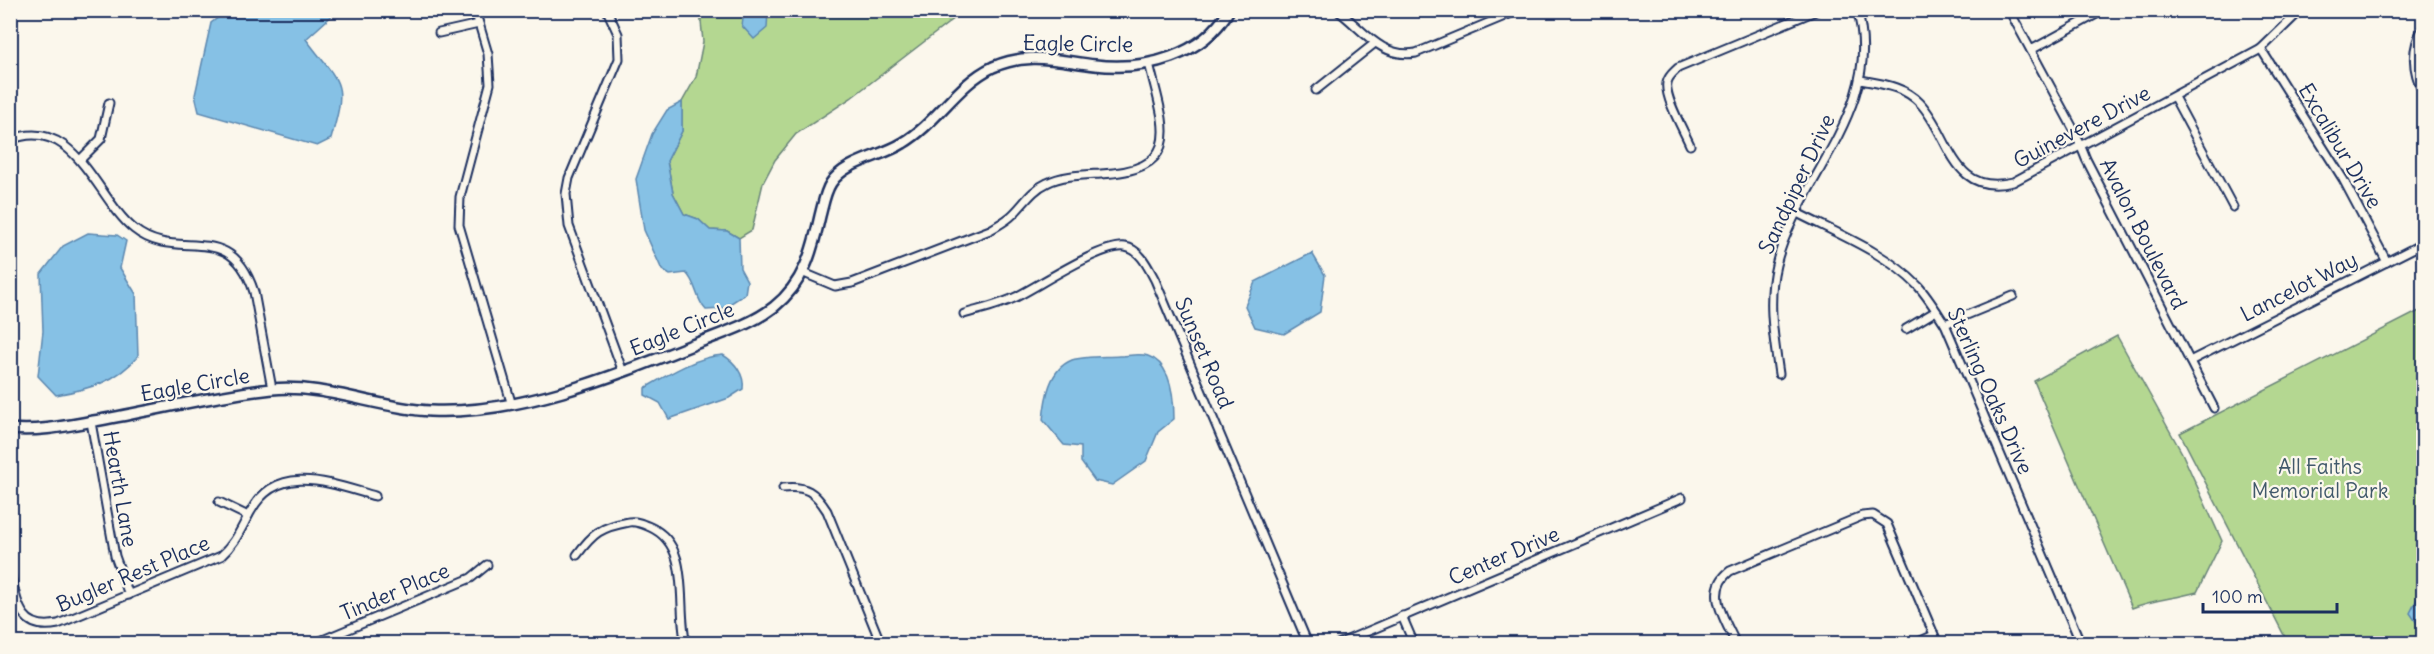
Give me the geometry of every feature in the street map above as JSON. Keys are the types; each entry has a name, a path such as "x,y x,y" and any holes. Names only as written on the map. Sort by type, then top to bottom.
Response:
{"street":[{"path":"476,10 488,54 490,84 460,197 459,225 511,402"},
{"path":"607,10 618,34 619,59 570,178 566,209 569,226 623,372"},
{"name":"Eagle Circle","path":"10,429 49,429 272,389 324,391 379,405 432,411 486,407 557,393 623,372 756,318 778,304 804,273 832,180 850,166 886,153 917,134 977,76 994,67 1026,57 1058,58 1110,66 1149,63 1177,55 1203,42 1216,31 1229,10"},
{"path":"1337,10 1375,43 1393,54 1416,53 1519,10"},
{"path":"1690,145 1668,94 1666,83 1670,75 1678,68 1818,10"},
{"name":"Sandpiper Drive","path":"1779,374 1770,303 1776,264 1797,213 1849,112 1860,80 1862,36 1857,10"},
{"name":"Avalon Boulevard","path":"2009,10 2214,408"},
{"path":"2031,50 2104,10"},
{"name":"Guinevere Drive","path":"1860,80 1896,87 1919,102 1963,171 1987,184 1999,185 2013,182 2260,50 2301,10"},
{"path":"439,33 479,24"},
{"path":"2424,26 2415,45 2413,58 2414,69 2424,94"},
{"path":"1316,90 1375,43"},
{"name":"Excalibur Drive","path":"2260,50 2328,153 2387,262"},
{"path":"804,273 835,286 852,283 990,230 1009,219 1046,183 1087,175 1121,173 1149,163 1160,152 1163,132 1149,63"},
{"path":"2174,97 2233,207"},
{"path":"81,159 101,139 109,103"},
{"path":"10,140 29,136 45,138 62,144 81,159 124,220 144,237 162,244 202,244 231,255 240,265 254,292 272,389"},
{"name":"Sterling Oaks Drive","path":"1797,213 1871,251 1897,268 1919,287 1945,324 2081,644"},
{"name":"Lancelot Way","path":"2190,361 2424,243"},
{"name":"Sunset Road","path":"964,314 1016,297 1095,254 1127,247 1142,258 1155,280 1308,644"},
{"path":"1945,324 2013,296"},
{"path":"1906,329 1936,311"},
{"name":"Hearth Lane","path":"91,422 115,556 129,596"},
{"name":"Bugler Rest Place","path":"10,571 21,610 27,619 45,627 129,596 221,556 232,547 259,498 270,489 296,479 312,479 375,496"},
{"path":"783,488 807,488 818,497 827,511 881,644"},
{"name":"Center Drive","path":"1338,644 1682,498"},
{"path":"219,502 248,516"},
{"path":"1736,644 1716,596 1720,579 1730,571 1851,520 1873,515 1887,524 1938,644"},
{"path":"577,555 593,534 604,528 635,521 660,531 668,540 679,563 680,620 686,644"},
{"name":"Tinder Place","path":"313,644 471,578 487,565"},
{"path":"1402,616 1414,644"},
{"path":"1914,644 1934,635"}],"green space":[{"path":"700,11 964,11 851,98 796,134 775,160 763,183 752,230 739,238 727,231 710,230 698,219 684,214 673,193 667,161 682,131 682,102 696,77 703,42"},
{"name":"All Faiths Memorial Park","path":"2423,309 2423,643 2288,643 2180,433"},
{"path":"2117,336 2182,453 2222,541 2197,592 2132,608 2034,381"}],"water":[{"path":"227,11 337,11 306,39 338,84 339,105 331,139 317,146 199,112 195,95 211,23"},
{"path":"744,11 768,11 767,28 754,39 742,26"},
{"path":"682,102 682,131 667,161 673,193 684,214 698,219 710,230 727,231 739,238 740,268 747,281 745,294 722,309 706,310 702,306 692,281 686,273 670,275 662,270 644,230 636,179 652,134 667,110"},
{"path":"88,233 117,235 126,241 120,268 136,294 138,356 121,372 102,383 56,395 38,376 43,331 41,274 63,246"},
{"path":"1312,253 1325,275 1320,312 1284,334 1255,327 1245,306 1255,282"},
{"path":"723,355 738,369 743,384 743,389 729,398 669,419 660,403 645,395 645,388 673,372 693,362"},
{"path":"1145,355 1156,360 1167,374 1174,419 1158,432 1146,461 1112,485 1095,481 1081,462 1081,447 1064,445 1043,420 1045,403 1053,377 1064,364 1072,360"},
{"path":"2423,587 2423,632 2410,613"}]}
